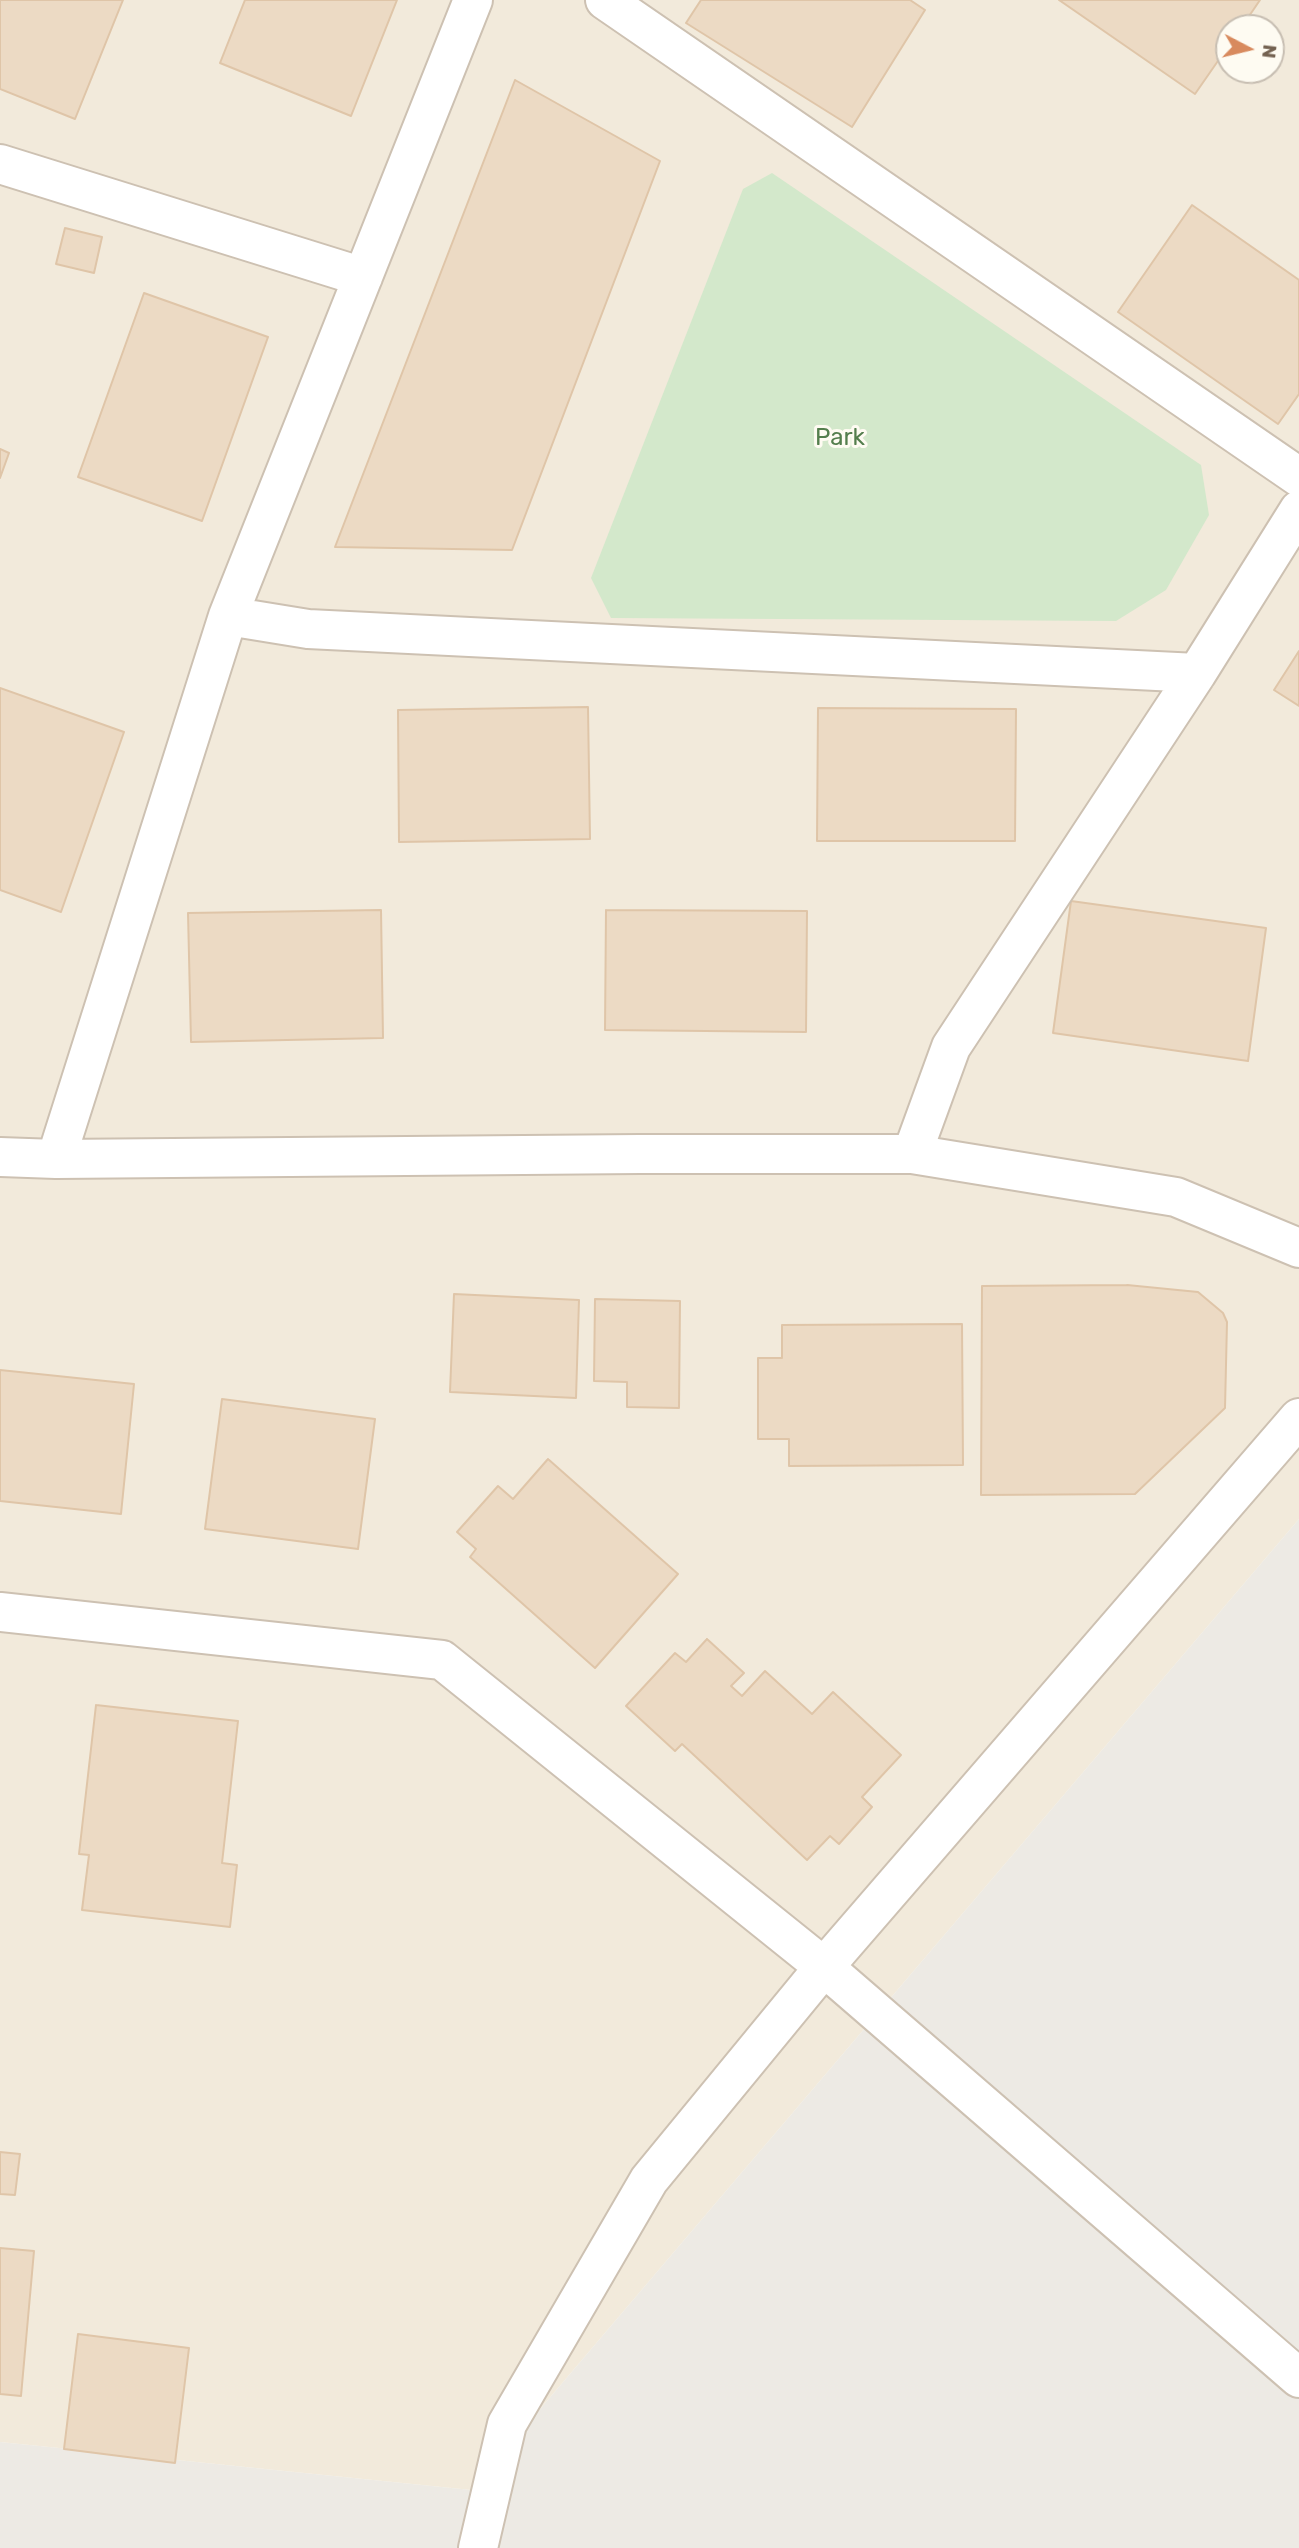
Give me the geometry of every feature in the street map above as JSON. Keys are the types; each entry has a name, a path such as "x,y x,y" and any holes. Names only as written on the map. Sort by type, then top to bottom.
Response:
{"street":[{"path":"56,1159 228,616 473,0"},
{"path":"605,0 1299,477"},
{"path":"0,164 363,277"},
{"path":"912,1154 951,1047 1197,673 1299,510"},
{"path":"228,616 307,629 1197,673"},
{"path":"0,1157 56,1159 912,1154 1176,1197 1299,1248"},
{"path":"478,2548 507,2424 649,2180 824,1967 1299,1418"},
{"path":"0,1612 442,1660 824,1967 1299,2378"}],"shaded area":[{"path":"0,0 1299,0 1299,1519 471,2490 0,2442"},
{"path":"1299,1519 1299,2548 0,2548 0,2442 471,2490"}],"green space":[{"name":"Park","path":"772,173 1201,465 1209,515 1166,590 1116,621 611,618 591,578 743,189"}],"building":[{"path":"0,0 123,0 75,119 0,89"},
{"path":"245,0 397,0 351,116 220,63"},
{"path":"701,0 910,0 925,10 852,127 686,23"},
{"path":"1059,0 1260,0 1250,14 1215,14 1215,65 1195,94"},
{"path":"515,80 660,161 512,550 335,547"},
{"path":"1192,205 1299,280 1299,394 1278,424 1118,312"},
{"path":"65,228 102,237 94,273 56,264"},
{"path":"144,293 268,337 202,521 78,477"},
{"path":"0,449 9,453 0,478"},
{"path":"1299,651 1299,706 1274,690"},
{"path":"0,688 124,732 61,912 0,890"},
{"path":"588,707 590,839 399,842 398,710"},
{"path":"818,708 1016,709 1015,841 817,841"},
{"path":"1071,901 1266,928 1248,1061 1053,1033"},
{"path":"381,910 383,1038 191,1042 188,913"},
{"path":"606,910 807,911 806,1032 605,1030"},
{"path":"1127,1285 1198,1292 1223,1313 1227,1322 1225,1408 1135,1494 981,1495 982,1286"},
{"path":"454,1294 579,1300 576,1398 450,1392"},
{"path":"595,1299 680,1301 679,1408 627,1407 627,1382 594,1381"},
{"path":"962,1324 963,1465 789,1466 789,1439 758,1439 758,1358 782,1358 782,1325"},
{"path":"0,1370 134,1384 121,1514 0,1501"},
{"path":"222,1399 375,1419 358,1549 205,1529"},
{"path":"548,1459 678,1574 595,1668 470,1557 476,1549 457,1532 498,1486 513,1499"},
{"path":"707,1639 744,1673 731,1686 742,1696 765,1671 812,1714 833,1692 901,1755 862,1797 872,1807 839,1844 830,1836 807,1860 682,1744 675,1751 626,1706 675,1653 686,1662"},
{"path":"96,1705 238,1721 222,1863 237,1865 230,1927 82,1910 89,1855 79,1854"},
{"path":"0,2152 20,2154 15,2195 0,2194"},
{"path":"0,2248 34,2251 21,2396 0,2394"},
{"path":"78,2334 189,2348 175,2463 64,2449"}]}
